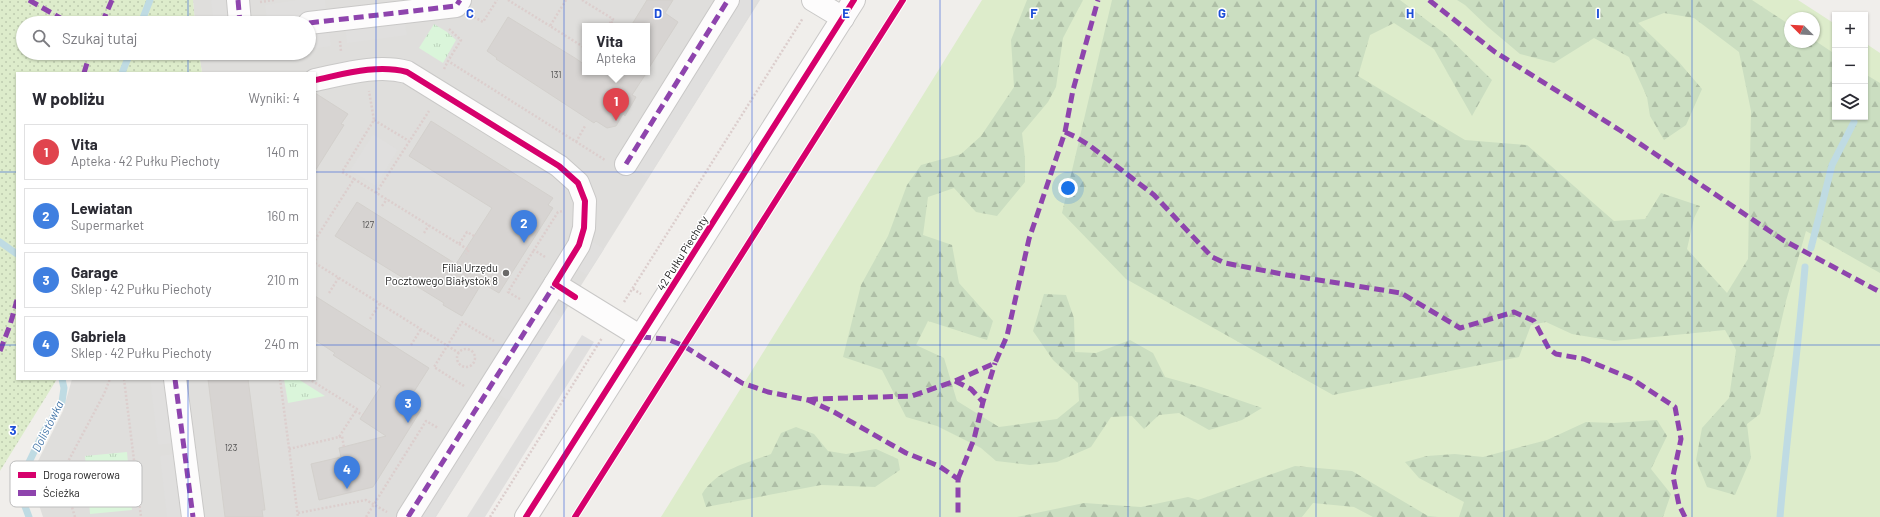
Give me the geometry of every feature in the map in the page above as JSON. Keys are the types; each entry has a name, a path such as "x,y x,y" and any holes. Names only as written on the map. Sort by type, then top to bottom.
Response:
{"street":[{"path":"238,0 239,16"},
{"path":"316,22 456,6 460,0"},
{"path":"616,163 728,0"},
{"path":"810,6 848,9"},
{"name":"42 Pułku Piechoty","path":"526,517 848,9"},
{"path":"316,80 363,71 393,68 407,72 559,166 578,183 585,201 584,228 579,245 408,517"},
{"path":"555,284 641,337"},
{"path":"175,380 193,517"}],"path":[{"path":"508,0 550,26 576,45 582,47"},
{"path":"550,26 566,0"},
{"path":"582,0 612,19 611,22"},
{"path":"622,305 810,6"},
{"path":"461,40 448,63 575,142 616,163"},
{"path":"368,83 374,120 342,172 469,250 466,254"},
{"path":"376,193 430,108"},
{"path":"374,120 409,141"},
{"path":"575,142 586,126"},
{"path":"316,238 354,179"},
{"path":"382,206 387,199"},
{"path":"424,233 429,225"},
{"path":"459,244 467,232 474,236"},
{"path":"515,296 508,292 534,250"},
{"path":"316,264 459,353"},
{"path":"329,293 338,277"},
{"path":"633,289 646,297"},
{"path":"370,319 380,303"},
{"path":"470,389 434,367 462,322 499,344"},
{"path":"412,345 421,329"},
{"path":"490,517 604,335"},
{"path":"463,349 472,351 475,355 473,364 468,367 460,364 457,359 459,353 463,349"},
{"path":"68,461 104,394 110,380"},
{"path":"124,380 134,461"},
{"path":"280,380 298,515 366,500 380,509"},
{"path":"311,380 357,409 356,411 363,415"},
{"path":"339,437 356,411"},
{"path":"366,517 426,420 432,424"},
{"path":"289,449 342,436 344,447"},
{"path":"72,507 75,517"},
{"path":"140,507 141,517"}],"shaded area":[{"path":"193,0 760,0 436,517 43,517 40,507 142,507 142,461 38,461 63,411 72,380 316,380 316,72 202,72 200,60 316,60 316,16 194,16"},
{"path":"211,0 229,0 230,16 213,16"},
{"path":"298,0 325,0 326,13 304,16 266,16 265,5"},
{"path":"739,0 759,0 648,178 634,169"},
{"path":"404,18 407,35 347,43 345,27"},
{"path":"329,29 331,46 316,48 316,31"},
{"path":"373,134 398,150 376,186 350,170"},
{"path":"590,240 604,249 587,275 574,267"},
{"path":"548,308 561,317 509,401 495,392"},
{"path":"582,335 594,342 485,517 467,517"},
{"path":"150,380 167,380 175,443 158,445"},
{"path":"486,404 501,413 435,517 415,517"},
{"path":"176,454 184,517 167,517 160,456"}],"green space":[{"path":"0,0 193,0 194,16 16,16 16,60 200,60 202,72 16,72 16,380 56,380 0,471"},
{"path":"982,0 1798,0 1816,12 1784,12 1784,48 1820,48 1820,14 1832,22 1832,120 1868,120 1868,45 1880,53 1880,517 661,517"},
{"path":"1027,0 1083,0 1063,38 1056,87 1048,102 1022,133 1025,158 1025,182 997,216 976,212 954,188 928,197 923,235 952,245 959,283 993,321 987,340 928,321 916,345 944,358 957,401 999,427 1057,419 1079,401 1078,383 1053,360 1033,331 1044,294 1066,295 1074,318 1075,352 1096,353 1130,340 1153,353 1165,377 1201,387 1262,408 1242,420 1209,430 1179,413 1159,415 1144,429 1132,416 1111,417 1091,447 1057,462 1030,465 996,461 981,448 937,426 906,417 882,370 843,357 861,285 888,236 907,185 921,165 961,154 981,136 1014,87 1011,40"},
{"path":"1112,0 1400,0 1445,34 1492,80 1472,116 1434,49 1394,23 1370,35 1358,76 1465,140 1527,145 1614,221 1645,219 1661,193 1700,206 1694,218 1687,249 1727,293 1748,259 1751,111 1739,52 1694,18 1664,13 1638,23 1678,61 1702,89 1686,125 1664,140 1650,116 1647,97 1629,57 1594,38 1554,63 1520,54 1465,5 1457,0 1752,0 1784,21 1784,48 1820,48 1820,44 1832,52 1832,120 1868,120 1868,76 1880,83 1880,273 1806,231 1786,301 1760,414 1747,424 1751,458 1735,495 1707,487 1696,460 1702,428 1729,398 1736,350 1725,330 1614,341 1572,334 1546,322 1531,325 1519,357 1333,395 1126,279 1062,213"},
{"path":"434,24 456,40 443,63 419,48"},
{"path":"284,380 300,380 325,396 288,403"},
{"path":"1657,420 1667,436 1651,469 1671,494 1663,517 1459,517 1464,502 1419,478 1405,462 1427,456 1455,454 1483,457 1547,440 1586,422 1614,423"},
{"path":"796,427 814,434 828,451 846,454 876,449 898,459 900,470 875,487 821,485 706,507 702,494 708,486 724,473 733,468 771,454 781,433"},
{"path":"127,452 128,461 85,461 85,456"},
{"path":"1295,466 1352,471 1428,516 1438,517 1373,517 1354,507 1313,503 1302,517 1017,517 1084,503 1141,507 1188,497 1198,500"},
{"path":"89,507 132,507 132,510 90,514"}],"building":[{"path":"647,0 673,0 665,13 678,22 650,66 650,23 633,23"},
{"path":"508,17 582,63 582,75 645,75 632,95 636,97 625,116 623,114 616,126 607,128 596,121 594,123 496,59 497,58 487,51"},
{"path":"316,94 348,114 341,124 344,125 316,169"},
{"path":"431,121 553,198 548,205 553,208 499,293 482,283 462,316 443,305 444,303 335,236 357,202 456,264 492,208 409,156"},
{"path":"316,297 429,368 408,401 421,410 373,487 319,500 311,464 341,457 339,448 386,436 360,419 381,386 333,355 335,353 316,341"},
{"path":"208,380 248,380 265,510 262,510 263,517 225,517"}],"waterway":[{"path":"144,16 150,0"},
{"path":"122,72 127,60"},
{"path":"1811,248 1832,165 1854,122"},
{"name":"Dolistówka","path":"0,242 16,253"},
{"path":"1780,517 1805,267"},
{"name":"Dolistówka","path":"30,461 44,431 62,402 64,388 62,380"},
{"name":"Dolistówka","path":"25,507 29,517"}],"marked path":[{"path":"29,0 57,16"},
{"path":"105,16 112,0"},
{"path":"238,0 239,16"},
{"path":"316,22 456,6 460,0"},
{"path":"626,164 728,0"},
{"path":"808,400 912,396 955,381 995,363 1007,336 1029,239 1065,132 1073,90 1098,0"},
{"path":"1429,0 1495,52 1621,131 1783,240 1880,292"},
{"path":"84,72 88,60"},
{"path":"1065,132 1089,145 1154,195 1212,257 1225,263 1287,275 1401,293 1460,328 1514,312 1534,321 1549,349 1556,354 1584,359 1632,379 1675,407 1681,439 1673,476 1679,505 1685,517"},
{"path":"408,517 555,284"},
{"path":"0,351 16,304"},
{"path":"641,337 667,339 684,346 742,383 768,392 808,400 834,412 906,453 939,466 958,479 958,517"},
{"path":"958,479 974,439 995,363"},
{"path":"175,380 193,517"},
{"path":"955,381 971,389 983,402"}],"cycle path":[{"path":"526,517 854,0"},
{"path":"575,517 903,0"},
{"path":"316,80 372,69 407,72 559,166 578,183 585,201 584,228 579,245 555,284 575,297"}],"place":[{"name":"Vita","path":"616,121"},
{"name":"Lewiatan","path":"524,243"},
{"name":"Filia Urzędu Pocztowego Białystok 8","path":"506,273"},
{"name":"Garage","path":"408,423"},
{"name":"Gabriela","path":"347,489"}]}
